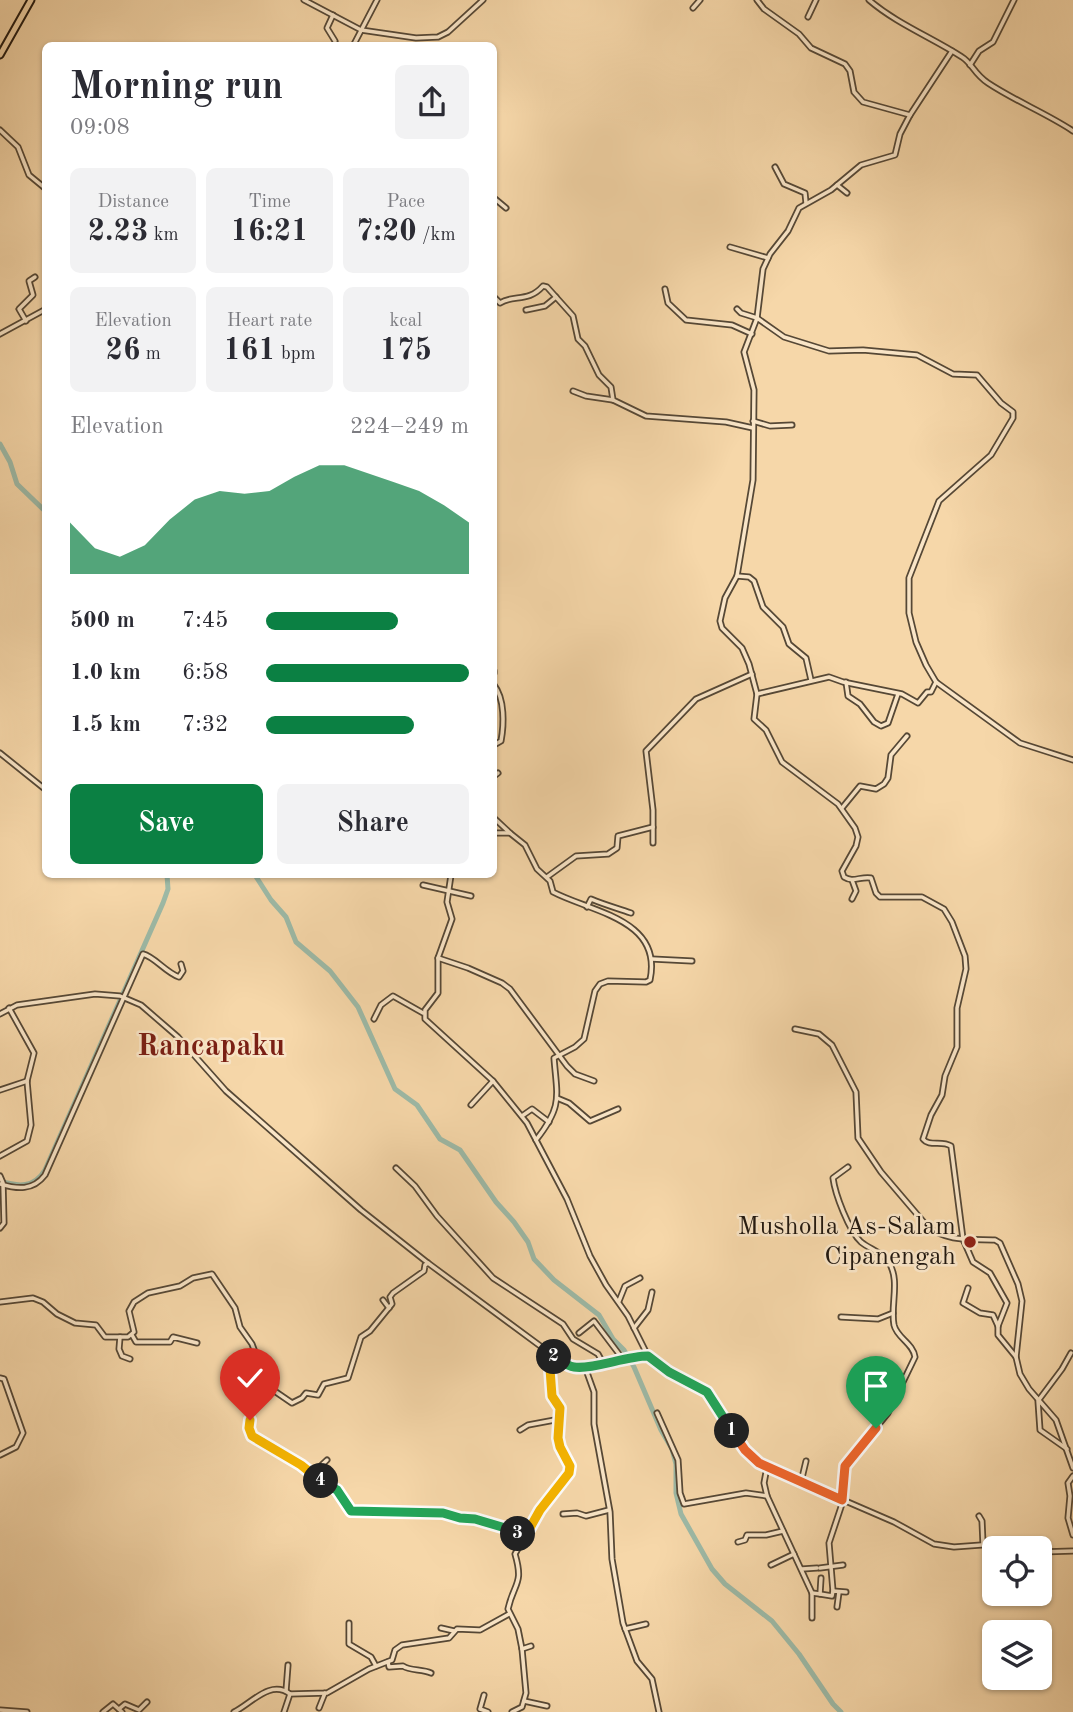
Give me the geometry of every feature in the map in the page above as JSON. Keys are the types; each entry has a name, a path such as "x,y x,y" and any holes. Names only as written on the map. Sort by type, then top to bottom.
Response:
{"main road":[{"path":"0,55 27,2"}],"street":[{"path":"304,0 361,30 416,38 438,37 457,26 483,0"},
{"path":"355,42 377,0"},
{"path":"693,8 700,0"},
{"path":"757,0 764,9 799,34 811,48 845,64 850,71 854,92 863,102 910,115"},
{"path":"808,17 816,0"},
{"path":"869,0 892,18 952,51 991,85 1073,131"},
{"path":"970,65 979,51 993,42 1014,0"},
{"path":"333,15 327,28 335,41"},
{"path":"952,51 910,115 900,134 894,157 861,165 837,185 806,202 796,212 788,231 768,258 761,276 757,318 744,352 754,383 752,480 737,576 725,598 720,624 742,648 757,694 754,719 766,730 782,762 842,808 849,823 855,828 858,836 842,871 844,877 852,880 871,878 880,897 922,897 944,909 952,922 965,956 965,976 957,1008 957,1046 945,1076 941,1098 931,1115 923,1139 929,1143 951,1146 962,1236 973,1262 990,1273 1007,1304 998,1326"},
{"path":"0,130 18,147 29,175 42,186"},
{"path":"775,167 784,184 805,193 806,202"},
{"path":"837,185 847,193"},
{"path":"497,200 506,208"},
{"path":"730,247 768,258"},
{"path":"26,321 19,309 33,295 29,281 34,277"},
{"path":"497,300 500,303 506,300 515,301 536,294 545,285 573,316 578,339 585,346 599,375 611,387 613,400"},
{"path":"665,289 668,303 687,320 732,325 752,334"},
{"path":"526,310 545,306 556,297"},
{"path":"737,309 757,318 784,337 829,351 863,350 917,355 953,374 977,375 1001,403 1013,412 1013,418 991,455 939,501 909,578 908,608 926,665 936,682 1020,743 1073,760"},
{"path":"0,334 42,311"},
{"path":"573,391 613,400 646,416 726,422 753,428"},
{"path":"753,422 770,426 792,425"},
{"path":"737,576 749,577 754,581 763,607 783,627 788,643 806,657 811,680"},
{"path":"653,843 648,764 645,755 647,750 696,699 752,674"},
{"path":"757,694 830,677 919,702 926,693 931,692 936,682"},
{"path":"846,682 847,696 860,704 881,726 888,723 898,694"},
{"path":"497,692 503,726 501,741 497,743"},
{"path":"842,808 860,786 876,789 884,784 888,778 891,755 907,736"},
{"path":"0,753 42,787"},
{"path":"497,821 525,845 537,869 547,877 552,892 622,920 647,943 651,958 652,974 649,981 608,981 600,984 595,991 584,1039 554,1060 557,1098 549,1122 536,1140"},
{"path":"547,877 581,854 612,852 617,848 617,836 653,827"},
{"path":"497,834 510,833"},
{"path":"423,1013 438,993 438,958 453,916 447,902 450,878"},
{"path":"852,880 856,891 852,899"},
{"path":"423,885 471,897"},
{"path":"587,907 591,899 607,907 612,906 631,913"},
{"path":"0,1228 4,1224 2,1182 18,1188 29,1187 45,1175 143,954 148,954 165,971 180,978 183,971 181,964"},
{"path":"438,958 502,983 524,1005 558,1055 575,1074 594,1081"},
{"path":"651,958 692,961"},
{"path":"0,1014 26,1003 83,995 123,996 141,1005 163,1022 226,1091 361,1210 555,1356 574,1367 633,1356 648,1356"},
{"path":"374,1019 381,1004 393,996 423,1013 426,1021 493,1081 522,1116 536,1140 567,1199 590,1256 606,1285 619,1301 648,1356 669,1372 707,1392 745,1450 767,1467 894,1522 934,1544 954,1547 982,1544"},
{"path":"0,1156 23,1144 29,1136 31,1117 27,1081 34,1053 9,1008"},
{"path":"796,1029 819,1034 832,1045 856,1092 858,1138 881,1172 931,1230 995,1240 1003,1248 1022,1301 1016,1357 1020,1374 1038,1401 1056,1420 1073,1468"},
{"path":"0,1090 27,1081"},
{"path":"471,1105 493,1081"},
{"path":"557,1098 569,1103 590,1121 618,1109"},
{"path":"522,1116 532,1109 549,1122"},
{"path":"812,1593 832,1596 830,1539 842,1500 845,1466 888,1413 914,1360 914,1351 895,1329 893,1275 890,1266 884,1256 859,1239 835,1189 833,1178 848,1167"},
{"path":"396,1168 493,1278 564,1324 573,1339 598,1353 604,1363"},
{"path":"263,1391 273,1391 292,1403 306,1393 318,1395 324,1384 348,1378 361,1337 370,1331 392,1304 390,1297 393,1293 424,1271 428,1263"},
{"path":"132,1335 134,1332 129,1311 138,1298 212,1273 235,1308 240,1326 252,1344 259,1363 260,1394 251,1412 249,1431 255,1438 294,1460 337,1490 351,1511 443,1513 512,1530 518,1533 522,1542"},
{"path":"619,1301 625,1286 640,1278"},
{"path":"968,1288 963,1303 980,1313 993,1315 1000,1340 1016,1357"},
{"path":"634,1328 648,1310 652,1292"},
{"path":"0,1302 31,1298 75,1322 96,1325 105,1337 132,1335"},
{"path":"383,1300 389,1308"},
{"path":"841,1317 879,1319 894,1312"},
{"path":"579,1333 595,1321 624,1358"},
{"path":"132,1335 138,1342 170,1342 173,1337 197,1343"},
{"path":"120,1337 119,1348 122,1356 130,1359"},
{"path":"1068,1450 1040,1430 1038,1401 1071,1353"},
{"path":"512,1712 522,1707 526,1681 518,1629 509,1614 509,1604 520,1572 515,1554 540,1510 569,1473 570,1463 558,1438 559,1405 551,1393 550,1365 555,1356"},
{"path":"585,1366 594,1392 594,1424 609,1510 612,1559 625,1629 637,1661 652,1679 659,1712"},
{"path":"0,1378 4,1378 23,1434 14,1448 0,1455"},
{"path":"657,1413 677,1456 680,1493 684,1504 746,1493 766,1496"},
{"path":"520,1430 528,1425 560,1419"},
{"path":"312,1474 327,1460"},
{"path":"801,1482 806,1461"},
{"path":"767,1467 764,1483 766,1496 812,1593 812,1618"},
{"path":"1073,1475 1068,1483 1068,1518 1073,1535"},
{"path":"563,1514 577,1513 586,1516 609,1510"},
{"path":"979,1516 983,1536"},
{"path":"738,1542 745,1540 747,1535 783,1531"},
{"path":"1052,1552 1073,1551"},
{"path":"771,1565 794,1554"},
{"path":"802,1569 843,1565"},
{"path":"820,1594 821,1578"},
{"path":"833,1591 846,1592"},
{"path":"837,1607 839,1592"},
{"path":"441,1628 454,1631 479,1630 509,1614"},
{"path":"349,1623 349,1644 369,1656 376,1666"},
{"path":"625,1629 646,1624"},
{"path":"234,1712 261,1694 279,1688 288,1692 325,1693 334,1690 392,1660 396,1650 402,1645 449,1638 454,1631"},
{"path":"522,1649 531,1646"},
{"path":"388,1662 389,1667 403,1666 431,1673"},
{"path":"284,1712 288,1692 288,1665"},
{"path":"319,1708 325,1693"},
{"path":"484,1695 480,1708 488,1712"},
{"path":"524,1701 547,1706"},
{"path":"103,1712 113,1704 120,1710 126,1704 141,1711 147,1702"},
{"path":"0,1710 27,1712"}],"waterway":[{"path":"0,444 10,462 17,484 42,508"},
{"path":"0,1181 31,1183 45,1170 163,903 168,889 167,878"},
{"path":"257,878 286,917 296,942 330,971 358,1007 395,1089 417,1105 440,1139 460,1150 528,1242 534,1259 554,1280 599,1315 613,1339 624,1350 672,1449 681,1514 712,1569 725,1584 772,1621 841,1712"}],"place":[{"name":"Musholla As-Salam Cipanengah","path":"970,1242"}],"district":[{"name":"Rancapaku","path":"211,1047"}],"route":[{"path":"250,1420 249,1431 252,1436 294,1460 318,1480 337,1490 351,1511 443,1513 512,1530 518,1533 522,1542 540,1510 569,1473 570,1463 560,1447 557,1434 560,1408 552,1396 550,1365 555,1356 568,1365 579,1367 633,1356 648,1356 656,1364 711,1396 752,1458 842,1500 842,1474 845,1466 876,1428"}]}
